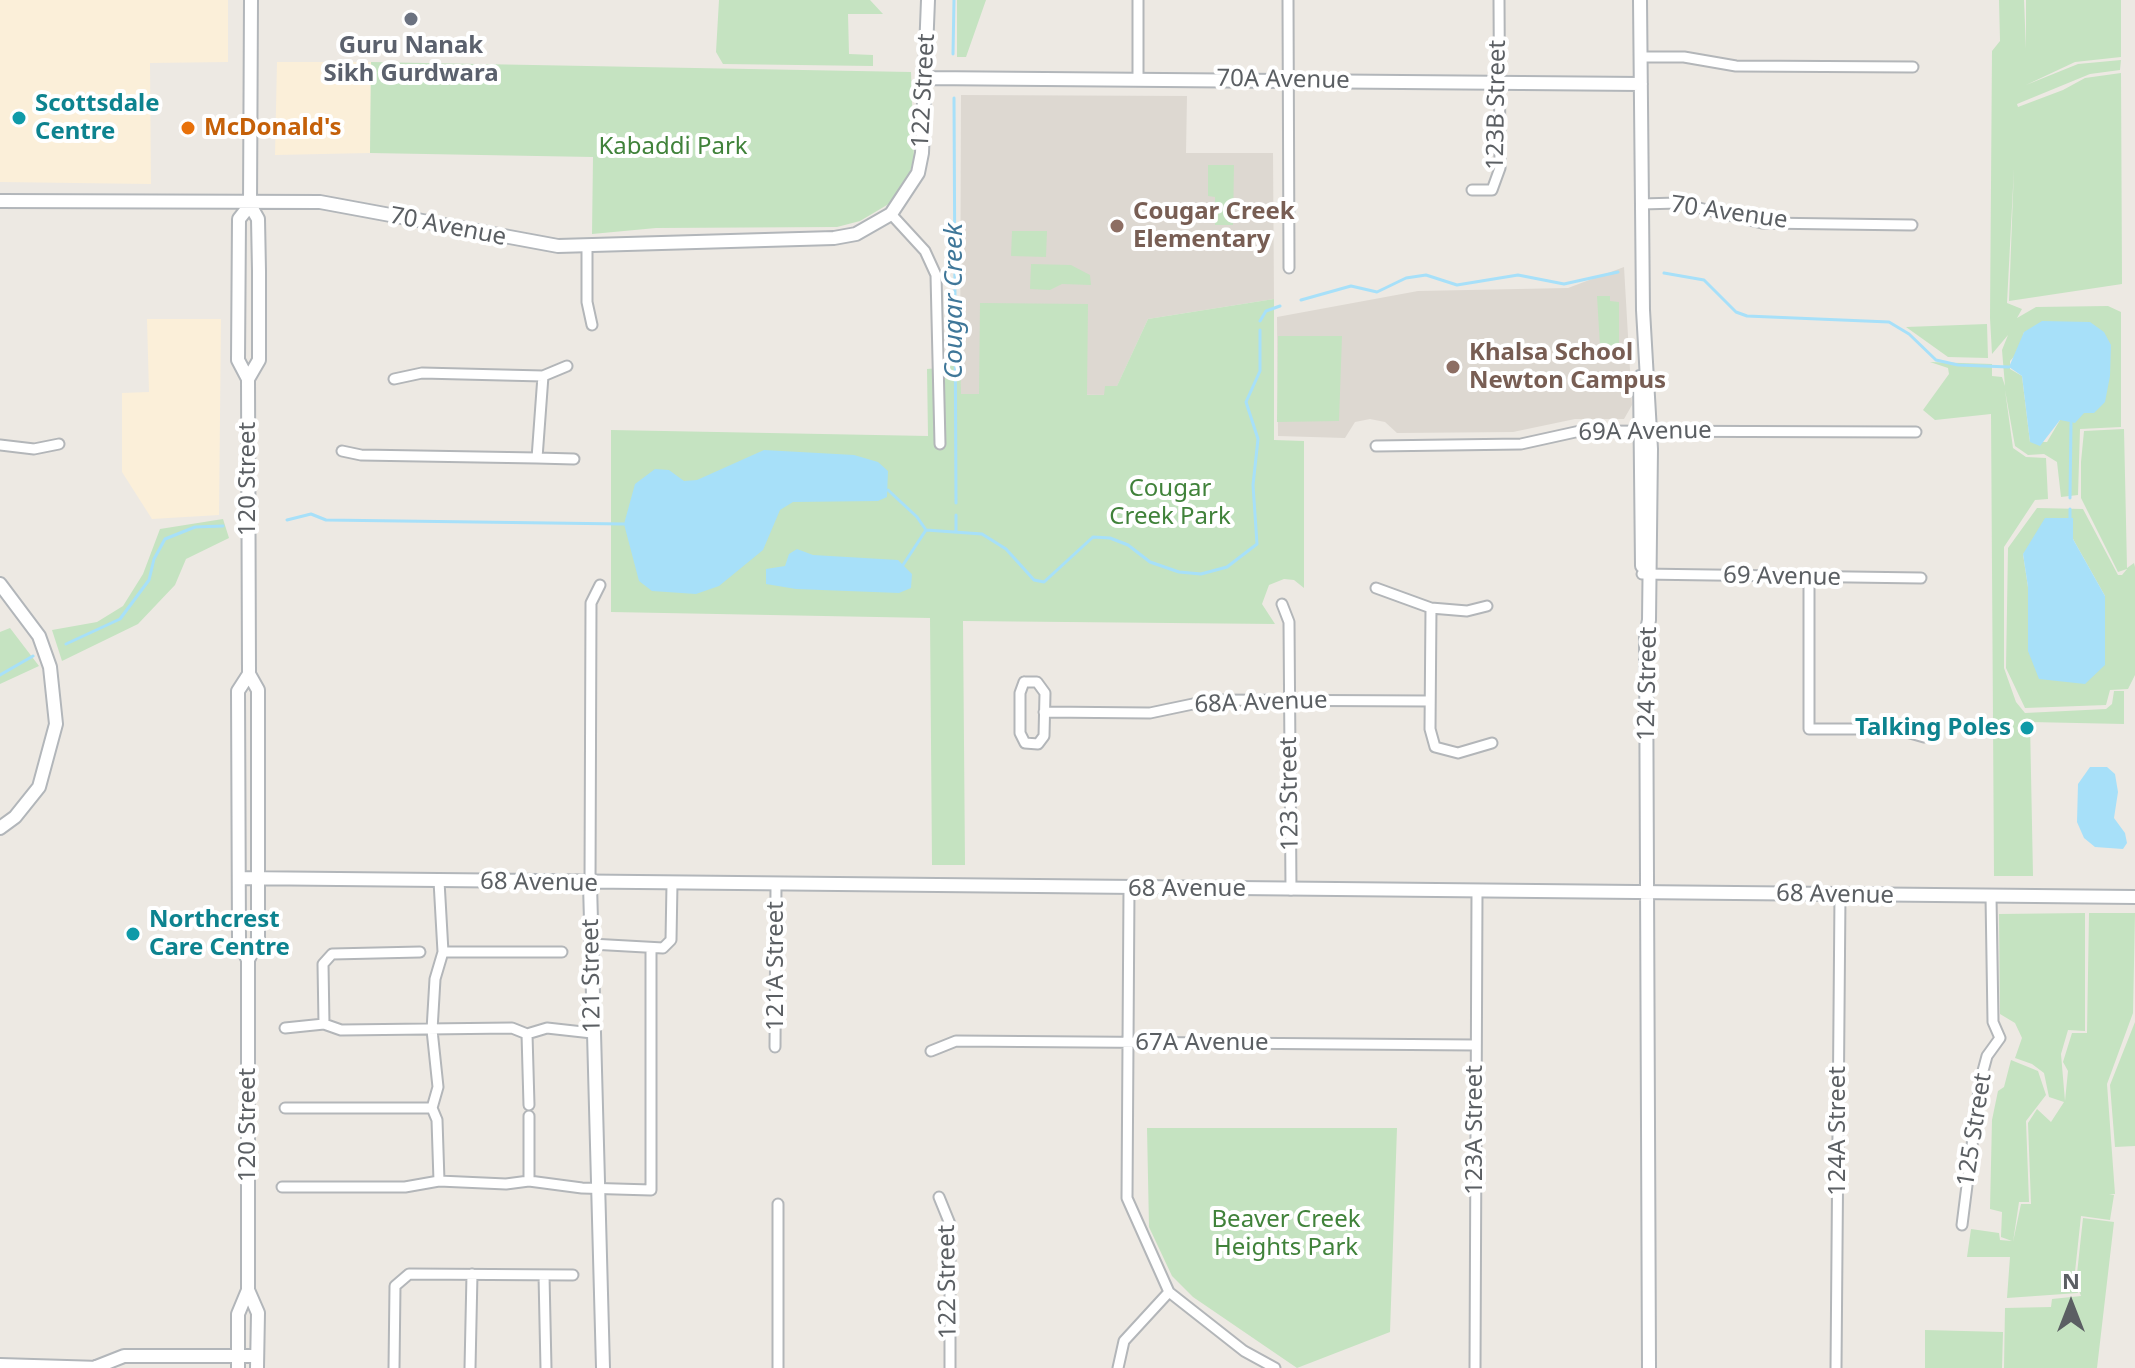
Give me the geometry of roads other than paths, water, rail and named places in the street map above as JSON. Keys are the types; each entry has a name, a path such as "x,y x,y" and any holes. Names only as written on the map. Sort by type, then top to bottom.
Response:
{"street":[{"name":"120 Street","path":"248,379 259,360 258,219 250,202 251,0"},
{"name":"122 Street","path":"891,214 918,173 928,0"},
{"path":"1138,0 1138,78"},
{"path":"1288,0 1289,268"},
{"name":"123B Street","path":"1472,190 1492,190 1500,168 1499,0"},
{"name":"124 Street","path":"1640,0 1646,430 1649,1368"},
{"path":"1640,57 1684,57 1736,66 1913,67"},
{"name":"70A Avenue","path":"925,78 1641,84"},
{"name":"70 Avenue","path":"0,201 320,202 522,242 587,247 655,241 834,238 856,234 891,214"},
{"name":"120 Street","path":"248,960 258,939 258,690 249,674 248,379 238,360 239,219 250,202"},
{"name":"70 Avenue","path":"1641,204 1678,203 1762,223 1912,225"},
{"path":"891,214 925,251 936,275 940,444"},
{"path":"587,247 587,302 592,325"},
{"path":"394,379 422,373 543,376 567,366"},
{"path":"537,458 543,376"},
{"name":"69A Avenue","path":"1376,446 1521,444 1580,431 1916,432"},
{"path":"0,445 34,449 59,444"},
{"path":"342,451 361,455 574,459"},
{"name":"69 Avenue","path":"1646,574 1921,578"},
{"path":"1809,578 1809,729 1896,729 1924,737"},
{"path":"0,584 39,636 50,667 56,711 51,752 39,787 15,817 0,828"},
{"name":"121 Street","path":"600,585 591,603 590,884 603,1368"},
{"path":"1376,588 1431,608 1467,611 1487,606"},
{"name":"123 Street","path":"1282,604 1289,622 1291,890"},
{"path":"1431,608 1430,729 1435,747 1458,753 1492,743"},
{"name":"120 Street","path":"238,1362 238,1314 248,1290 248,960 239,940 238,691 249,674"},
{"path":"1024,682 1037,682 1045,693 1044,712 1044,736 1038,744 1025,743 1020,733 1020,693 1024,682"},
{"name":"68A Avenue","path":"1044,712 1150,713 1212,700 1430,701"},
{"name":"68 Avenue","path":"239,878 590,884 2135,897"},
{"path":"439,881 443,952 435,979 432,1030 438,1087 432,1108 437,1120 439,1181"},
{"path":"591,944 663,948 671,940 672,884"},
{"name":"121A Street","path":"775,1047 776,885"},
{"path":"1129,889 1127,1198 1169,1292 1244,1351 1275,1368"},
{"name":"123A Street","path":"1475,1368 1477,892"},
{"name":"124A Street","path":"1836,1368 1840,895"},
{"name":"125 Street","path":"1962,1225 1980,1082 1987,1056 2000,1038 1993,1022 1991,896"},
{"path":"282,1187 405,1187 439,1181 506,1184 529,1181 597,1189 651,1190 651,948"},
{"path":"324,1024 323,964 332,954 420,952"},
{"path":"443,952 562,952"},
{"path":"285,1028 324,1024 341,1030 512,1028 527,1034 547,1028 592,1033"},
{"path":"527,1034 529,1105"},
{"name":"67A Avenue","path":"931,1051 956,1041 1475,1045"},
{"path":"285,1108 432,1108"},
{"path":"529,1116 529,1181"},
{"name":"122 Street","path":"939,1197 950,1224 950,1368"},
{"path":"778,1204 778,1368"},
{"path":"394,1368 395,1286 409,1274 573,1275"},
{"path":"470,1368 472,1274"},
{"path":"544,1275 546,1368"},
{"name":"120 Street","path":"248,1290 258,1313 257,1362"},
{"path":"1118,1368 1124,1341 1169,1292"},
{"path":"0,1365 98,1367 124,1356 257,1362"}],"water":[{"path":"2042,321 2090,322 2104,332 2111,345 2105,402 2094,413 2084,413 2075,423 2060,420 2040,446 2030,442 2022,376 2009,367 2024,332"},
{"path":"764,450 854,455 878,462 888,471 887,497 878,501 793,502 780,510 763,550 719,586 696,594 652,591 639,581 624,524 635,484 655,469 669,470 684,481 697,480"},
{"path":"2045,518 2073,518 2073,539 2105,596 2105,665 2085,684 2039,679 2028,651 2028,587 2023,554"},
{"path":"797,549 813,555 898,560 912,574 911,588 899,593 796,589 766,584 766,569 785,566 789,554"},
{"path":"2090,767 2107,767 2115,774 2118,792 2114,818 2125,833 2127,843 2123,849 2095,847 2084,838 2077,822 2078,784"}],"waterway":[{"name":"Cougar Creek","path":"953,54 954,0"},
{"name":"Cougar Creek","path":"954,98 956,503"},
{"name":"Cougar Creek","path":"1301,300 1351,286 1377,292 1406,278 1426,275 1457,285 1518,275 1564,284 1618,272"},
{"name":"Cougar Creek","path":"1664,273 1704,280 1736,312 1747,316 1889,322 1909,334 1936,360 1958,365 2009,367"},
{"name":"Cougar Creek","path":"1260,321 1266,311 1280,306"},
{"name":"Cougar Creek","path":"903,565 926,530 982,534 1006,549 1034,580 1044,582 1093,537 1110,538 1128,545 1150,562 1179,572 1201,574 1227,567 1257,544 1253,485 1258,439 1246,402 1260,371 1260,330"},
{"path":"2070,498 2071,423"},
{"name":"Cougar Creek","path":"888,490 917,517 926,530"},
{"path":"2070,509 2070,518"},
{"name":"Cougar Creek","path":"287,520 311,514 326,520 624,524"},
{"name":"Cougar Creek","path":"956,515 956,531"},
{"name":"Cougar Creek","path":"66,644 120,619 149,580 154,559 165,539 195,527 223,526"},
{"name":"Cougar Creek","path":"0,675 33,656"}],"place":[{"name":"Guru Nanak Sikh Gurdwara","path":"411,19"},
{"name":"Scottsdale Centre","path":"19,118"},
{"name":"McDonald's","path":"188,128"},
{"name":"Cougar Creek Elementary","path":"1117,226"},
{"name":"Khalsa School Newton Campus","path":"1453,367"},
{"name":"Talking Poles","path":"2027,728"},
{"name":"Northcrest Care Centre","path":"133,934"}],"park label":[{"name":"Kabaddi Park","path":"673,147"},
{"name":"Cougar Creek Park","path":"1170,503"},
{"name":"Beaver Creek Heights Park","path":"1286,1234"}]}
